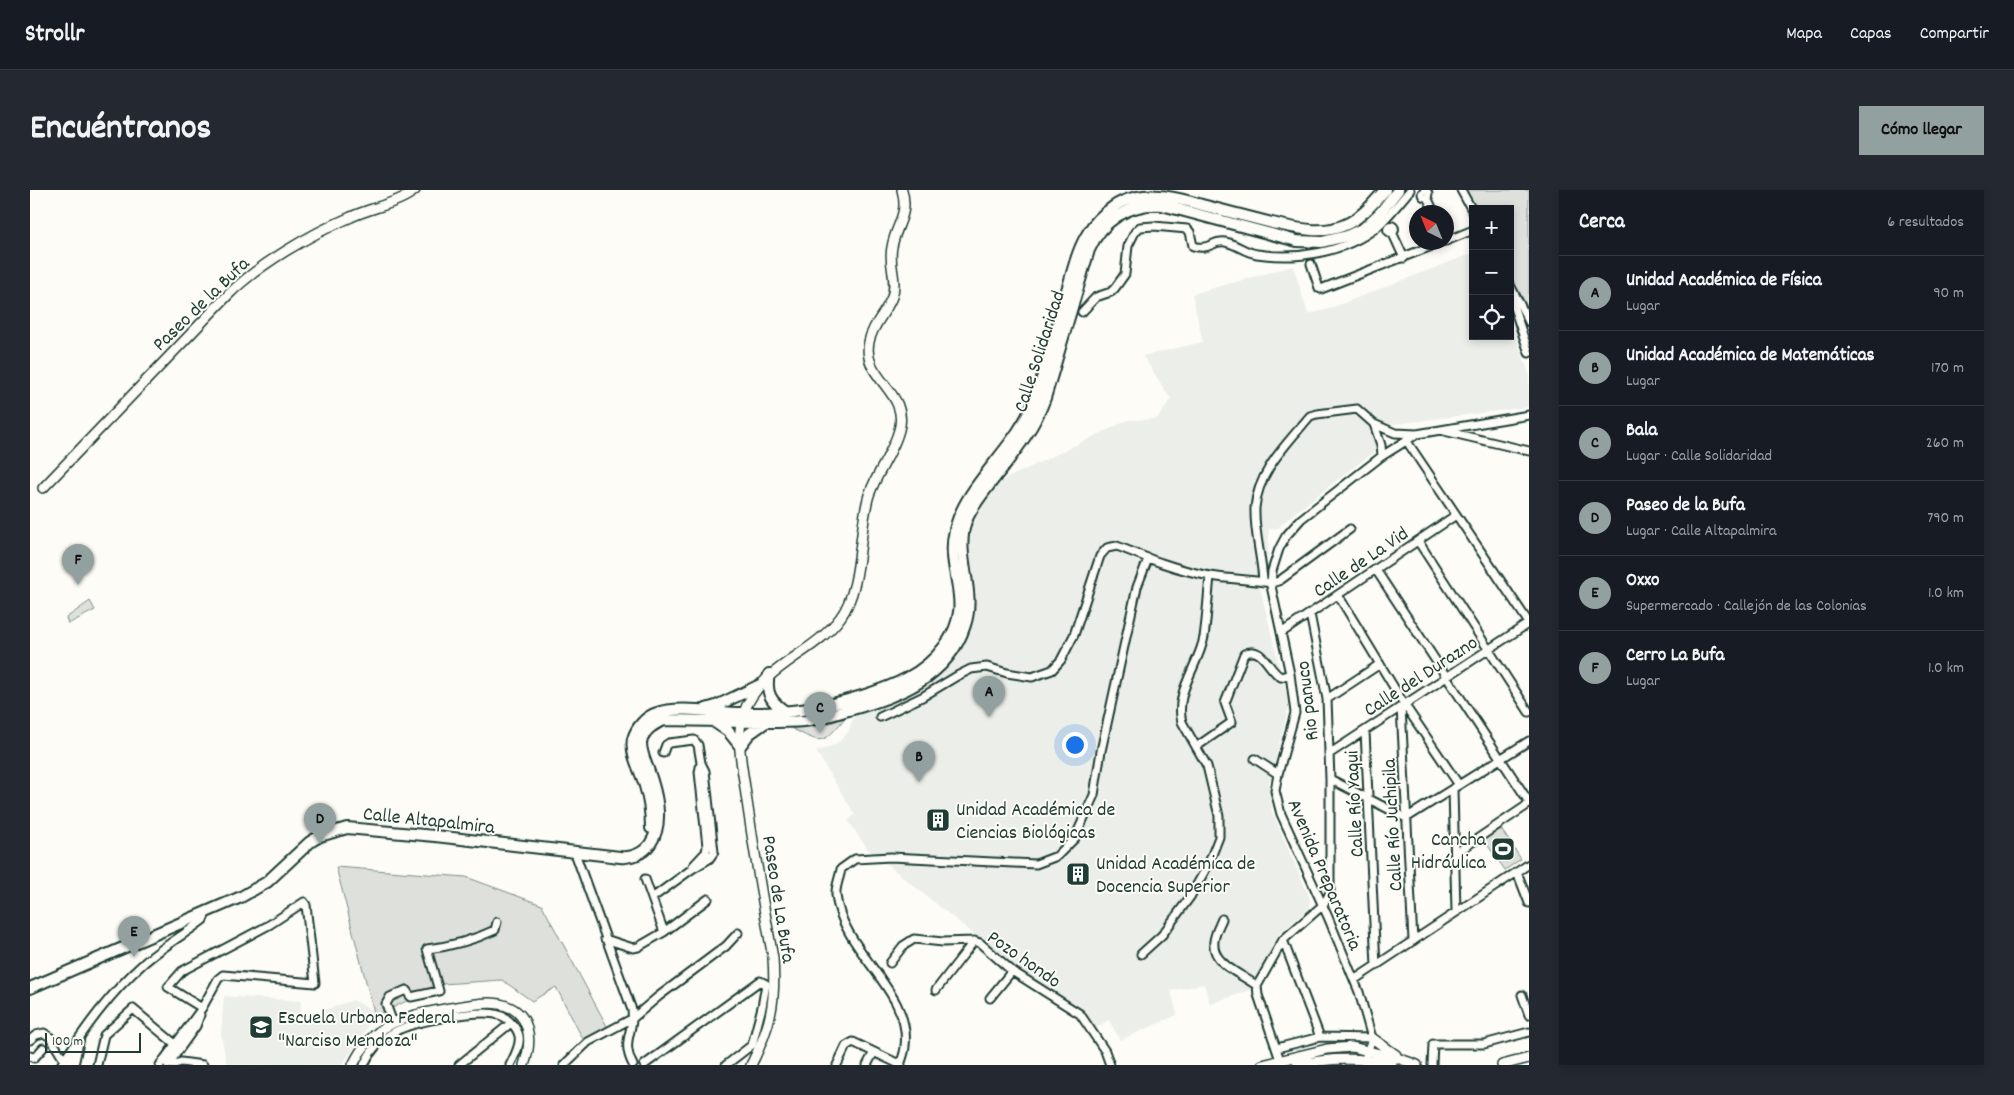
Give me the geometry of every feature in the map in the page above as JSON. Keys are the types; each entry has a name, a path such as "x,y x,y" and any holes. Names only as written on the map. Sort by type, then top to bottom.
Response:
{"main road":[{"name":"Calle Solidaridad","path":"742,717 805,711 829,706 906,680 921,671 948,641 960,611 953,551 954,530 958,519 972,493 1007,449 1029,414 1038,391 1078,254 1088,232 1112,207 1124,201 1142,197 1162,196 1310,231 1330,230 1350,222 1371,206 1385,190"},
{"name":"Calle Solidaridad","path":"742,717 766,722 817,719 910,689 924,680 942,664 964,628 969,608 969,590 962,546 963,532 968,518 982,494 1019,447 1037,418 1045,398 1086,257 1092,243 1104,226 1113,218 1131,208 1151,204 1162,205 1297,241 1322,242 1336,240 1357,232 1380,213 1398,190"},
{"path":"769,674 768,693 777,706 786,712"},
{"path":"650,843 650,811 646,790 633,750 634,736 642,724 656,713 701,710 716,706 760,684"},
{"path":"701,710 742,717"},
{"path":"650,843 656,831 658,814 654,791 641,746 645,734 654,725 665,720 712,721 742,717"},
{"path":"712,721 728,731 740,746 749,734 766,722"},
{"name":"Calle Altapalmira","path":"30,988 241,897 261,885 310,842 320,836 348,828 626,858 639,854 650,843"}],"street":[{"name":"Paseo de la Bufa","path":"43,488 228,295 248,277 269,262 337,223 404,197 415,190"},
{"path":"742,717 760,684 769,674 832,628 845,611 852,594 869,496 900,429 900,409 896,399 870,365 868,351 871,334 888,305 894,289 891,252 904,215 905,199 902,190"},
{"path":"1082,312 1096,297 1111,292 1125,274 1128,246 1135,232 1140,227 1154,226 1187,229 1190,232 1193,246 1202,249 1223,241 1235,244 1254,254 1277,256 1324,252 1350,243 1363,236 1388,216 1410,190"},
{"path":"1462,190 1470,205"},
{"path":"1427,197 1431,205"},
{"path":"1308,254 1310,231"},
{"path":"1392,232 1404,258"},
{"path":"1454,237 1469,232"},
{"path":"1311,264 1319,288 1322,289 1423,250"},
{"path":"1514,293 1529,322"},
{"path":"1514,308 1529,353"},
{"path":"1264,582 1255,509 1258,489 1272,461 1310,416 1357,409 1374,424 1395,433 1417,434 1529,415"},
{"path":"1374,424 1381,445 1382,456"},
{"path":"1440,430 1529,451"},
{"name":"Avenida Preparatoria","path":"1372,1038 1366,1012 1354,980 1278,804 1275,791 1278,774 1296,713 1290,674 1271,586 1274,563 1279,549 1286,536 1301,519 1382,456 1417,434"},
{"path":"1406,440 1529,623"},
{"name":"Calle de La Vid","path":"1281,632 1456,515"},
{"path":"880,717 922,697 971,669 987,667 1007,673 1032,677 1052,670 1061,660 1074,635 1098,560 1107,548 1117,546 1148,559 1210,576 1272,583 1279,580 1350,528"},
{"path":"1418,541 1529,712"},
{"path":"838,1065 848,1043 853,1042 900,1065 905,1047 905,1028 899,1010 890,994 851,939 841,917 836,894 841,869 855,859 891,857 1036,864 1057,856 1075,838 1094,795 1101,751 1137,587 1148,559"},
{"path":"1376,570 1529,803 1456,853"},
{"path":"1141,954 1162,935 1190,897 1208,865 1219,837 1219,816 1210,775 1207,766 1182,722 1180,709 1186,682 1203,639 1210,576"},
{"path":"1338,594 1403,706 1456,787 1456,912"},
{"name":"Rio panuco","path":"1310,614 1326,699 1329,754 1330,893 1323,905"},
{"name":"Calle del Durazno","path":"1329,754 1529,623"},
{"path":"1196,747 1232,722 1225,703 1244,654 1256,652 1261,655 1276,674 1281,677 1290,674"},
{"path":"1326,699 1380,664"},
{"name":"Calle Río Juchipila","path":"1403,706 1406,818 1413,941"},
{"name":"Paseo de La Bufa","path":"742,717 740,746 756,868 773,958 774,973 772,1013 764,1039 751,1065"},
{"name":"Calle Río Yaqui","path":"1365,731 1376,966"},
{"path":"652,898 692,869 706,852 708,846 699,772 701,763 698,745 694,740 669,743 666,745 663,753"},
{"path":"1330,779 1406,818 1529,741"},
{"path":"1255,759 1278,774"},
{"path":"575,854 633,1018 627,1040 628,1056 633,1065"},
{"path":"1354,980 1529,864"},
{"path":"1517,872 1529,903"},
{"path":"645,879 664,932"},
{"path":"605,939 634,948 664,932 708,899"},
{"path":"160,1065 202,1008 218,979 223,975 315,983 306,905 304,902 269,926 182,971 168,987 202,1008"},
{"path":"1280,1060 1258,995 1257,986 1283,940 1323,905"},
{"path":"64,1063 82,1033 120,985 146,962 203,920 206,913"},
{"path":"1222,919 1214,939 1214,947 1224,966 1257,986"},
{"path":"393,1023 386,1004 390,997 406,990 411,997 439,991 427,949 454,946 476,939 495,930 497,922"},
{"path":"564,1065 588,1042 633,1018 726,946 738,933"},
{"name":"Pozo hondo","path":"890,963 903,946 914,940 943,942 974,941 980,943 1012,971 1080,1014 1105,1051 1110,1065"},
{"path":"1283,940 1320,1037"},
{"path":"936,990 974,941"},
{"path":"990,998 1012,971"},
{"path":"644,1065 760,981 766,984 752,1045 726,1065"},
{"path":"1522,995 1529,1015"},
{"path":"353,1065 366,1043 376,1033 393,1023 436,1010 501,1004 519,1014 528,1028 528,1053 524,1065"},
{"path":"168,1065 196,1026 202,1008"},
{"path":"98,1065 104,1035 133,1009 175,1044"},
{"path":"364,1065 376,1046 394,1032 405,1027 444,1018 477,1014 500,1015 516,1028 519,1038 510,1065"},
{"path":"459,1065 512,1023"},
{"path":"30,1040 44,1032 50,1037 64,1063"},
{"path":"1432,1065 1433,1044 1484,1044 1529,1032"},
{"path":"74,1065 82,1033"},
{"path":"1277,1048 1320,1037 1372,1038 1400,1059"},
{"path":"1365,1061 1372,1038"},
{"path":"1262,1065 1326,1049 1352,1047 1400,1059 1413,1065"},
{"path":"30,1056 34,1058 43,1048"},
{"path":"866,1065 874,1052"},
{"path":"1502,1065 1529,1058"},
{"path":"1297,1065 1322,1060 1337,1062 1365,1061 1392,1065"},
{"path":"172,1065 181,1062 199,1065"}],"shaded area":[{"path":"1466,190 1529,190 1529,314 1514,283 1514,205 1474,205"},
{"path":"1469,255 1469,340 1514,340 1514,333 1529,373 1529,407 1386,425 1375,451 1293,514 1278,528 1269,529 1268,556 1257,563 1261,592 1289,705 1269,784 1272,812 1310,899 1309,908 1279,934 1250,990 1210,1004 1204,984 1171,991 1177,1015 1120,1040 1109,1020 1094,1029 1082,1013 1016,968 868,849 848,821 855,815 816,751 839,742 848,732 852,721 860,711 912,694 932,680 951,661 967,639 975,616 966,544 969,523 978,506 995,484 1128,420 1157,419 1171,399 1143,356 1203,342 1192,294 1293,266 1308,314 1326,310"},
{"path":"90,601 95,610 68,624 66,618"},
{"path":"845,718 831,734 821,740 809,737 791,728 818,726"},
{"name":"Cancha Hidráulica","path":"1501,829 1521,859 1505,870 1484,840"},
{"path":"336,867 466,877 542,905 608,1028 583,1039 556,987 532,1001 502,980 442,984 444,993 411,999 375,1016"},
{"path":"224,996 301,1001 300,1019 353,1000 374,1011 375,1016 342,1065 227,1065 221,1035"}],"place":[{"name":"Cerro La Bufa","path":"78,585"},
{"name":"Unidad Académica de Física","path":"989,717"},
{"name":"Bala","path":"820,733"},
{"name":"Unidad Académica de Matemáticas","path":"919,782"},
{"name":"Unidad Académica de Ciencias Biológicas","path":"938,820"},
{"name":"Paseo de la Bufa","path":"320,844"},
{"name":"Cancha Hidráulica","path":"1503,849"},
{"name":"Unidad Académica de Docencia Superior","path":"1078,874"},
{"name":"Oxxo","path":"134,957"},
{"name":"Escuela Urbana Federal \"Narciso Mendoza\"","path":"261,1027"}]}
